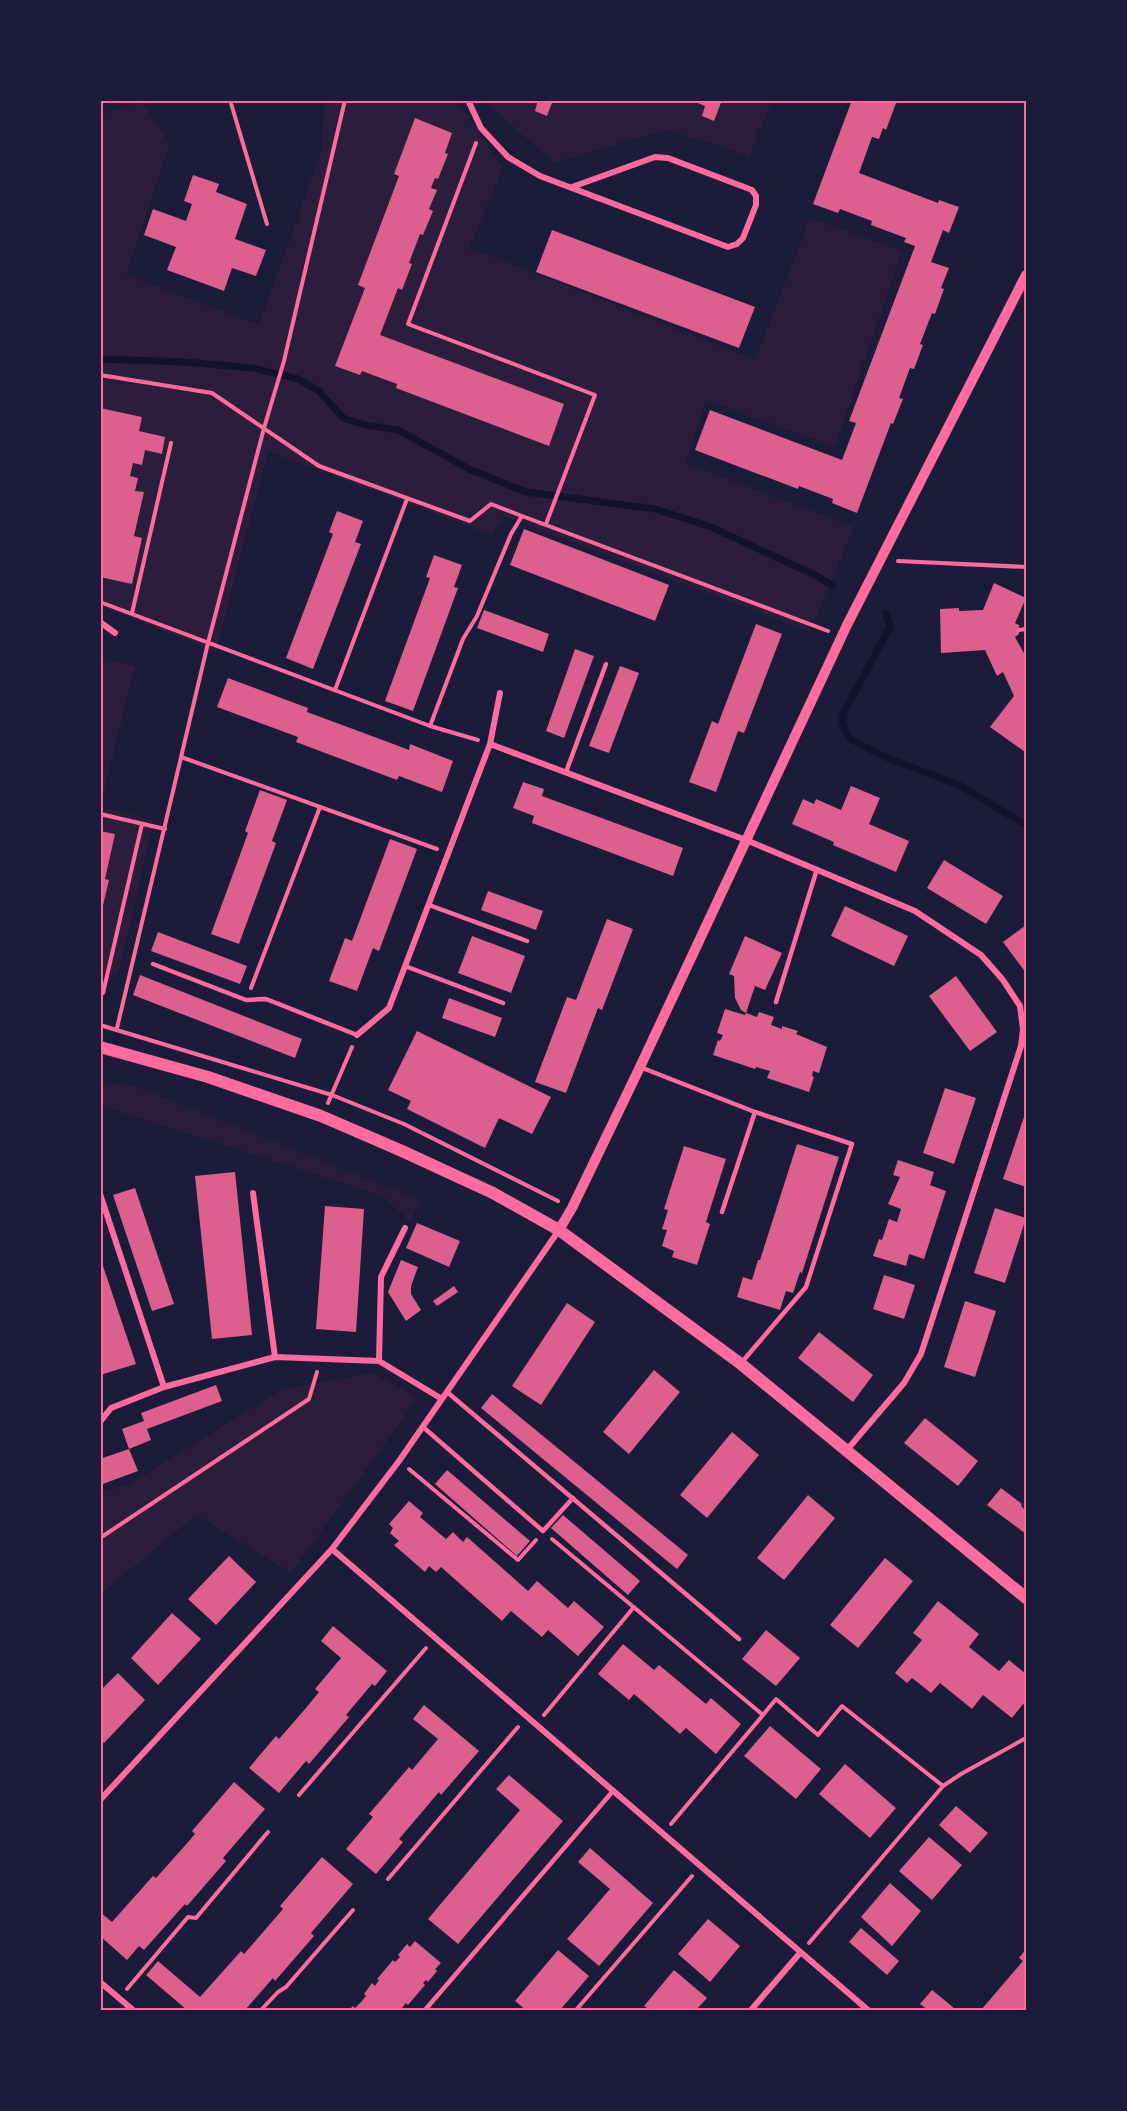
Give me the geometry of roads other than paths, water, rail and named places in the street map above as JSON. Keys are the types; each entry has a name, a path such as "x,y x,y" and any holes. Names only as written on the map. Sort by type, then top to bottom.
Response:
{"main road":[{"path":"100,1047 208,1077 321,1116 493,1193 559,1230 741,1364 1026,1598"}],"street":[{"path":"468,100 481,128 508,157 540,176 728,247 737,244 743,238 756,205 756,196 752,190 668,158 655,157 572,188"},
{"path":"100,1800 332,1549 399,1461 559,1230 572,1208 640,1067 842,636 1026,275"},
{"path":"100,622 115,633"},
{"path":"357,1035 389,1008 490,744 500,693"},
{"path":"490,744 746,840 915,911 981,955 1003,980 1020,1006 1023,1029 1021,1046 921,1354 904,1383 846,1452"},
{"path":"253,1193 275,1357"},
{"path":"100,1194 164,1387"},
{"path":"379,1361 381,1277 405,1228"},
{"path":"100,1422 111,1408 164,1387 275,1357 379,1361 442,1399"},
{"path":"332,1549 868,2010"},
{"path":"751,2010 800,1953"},
{"path":"100,1982 133,2010"}],"lane":[{"path":"566,772 606,664"},
{"path":"776,1002 817,870"},
{"path":"429,905 527,941"},
{"path":"153,964 246,1000 266,999 357,1035"},
{"path":"405,966 503,1003"},
{"path":"640,1067 755,1112 852,1144 806,1287 741,1364"},
{"path":"722,1212 755,1112"},
{"path":"447,1392 739,1639"},
{"path":"423,1427 543,1531 573,1498"},
{"path":"425,2010 613,1791"}],"waterway":[{"path":"100,359 184,362 253,368 298,379 319,391 343,418 365,425 398,430 469,469 526,492 655,509 711,527 817,576 833,586"},
{"path":"886,613 890,627 843,714 843,725 850,739 885,757 959,785 1026,825"}]}
